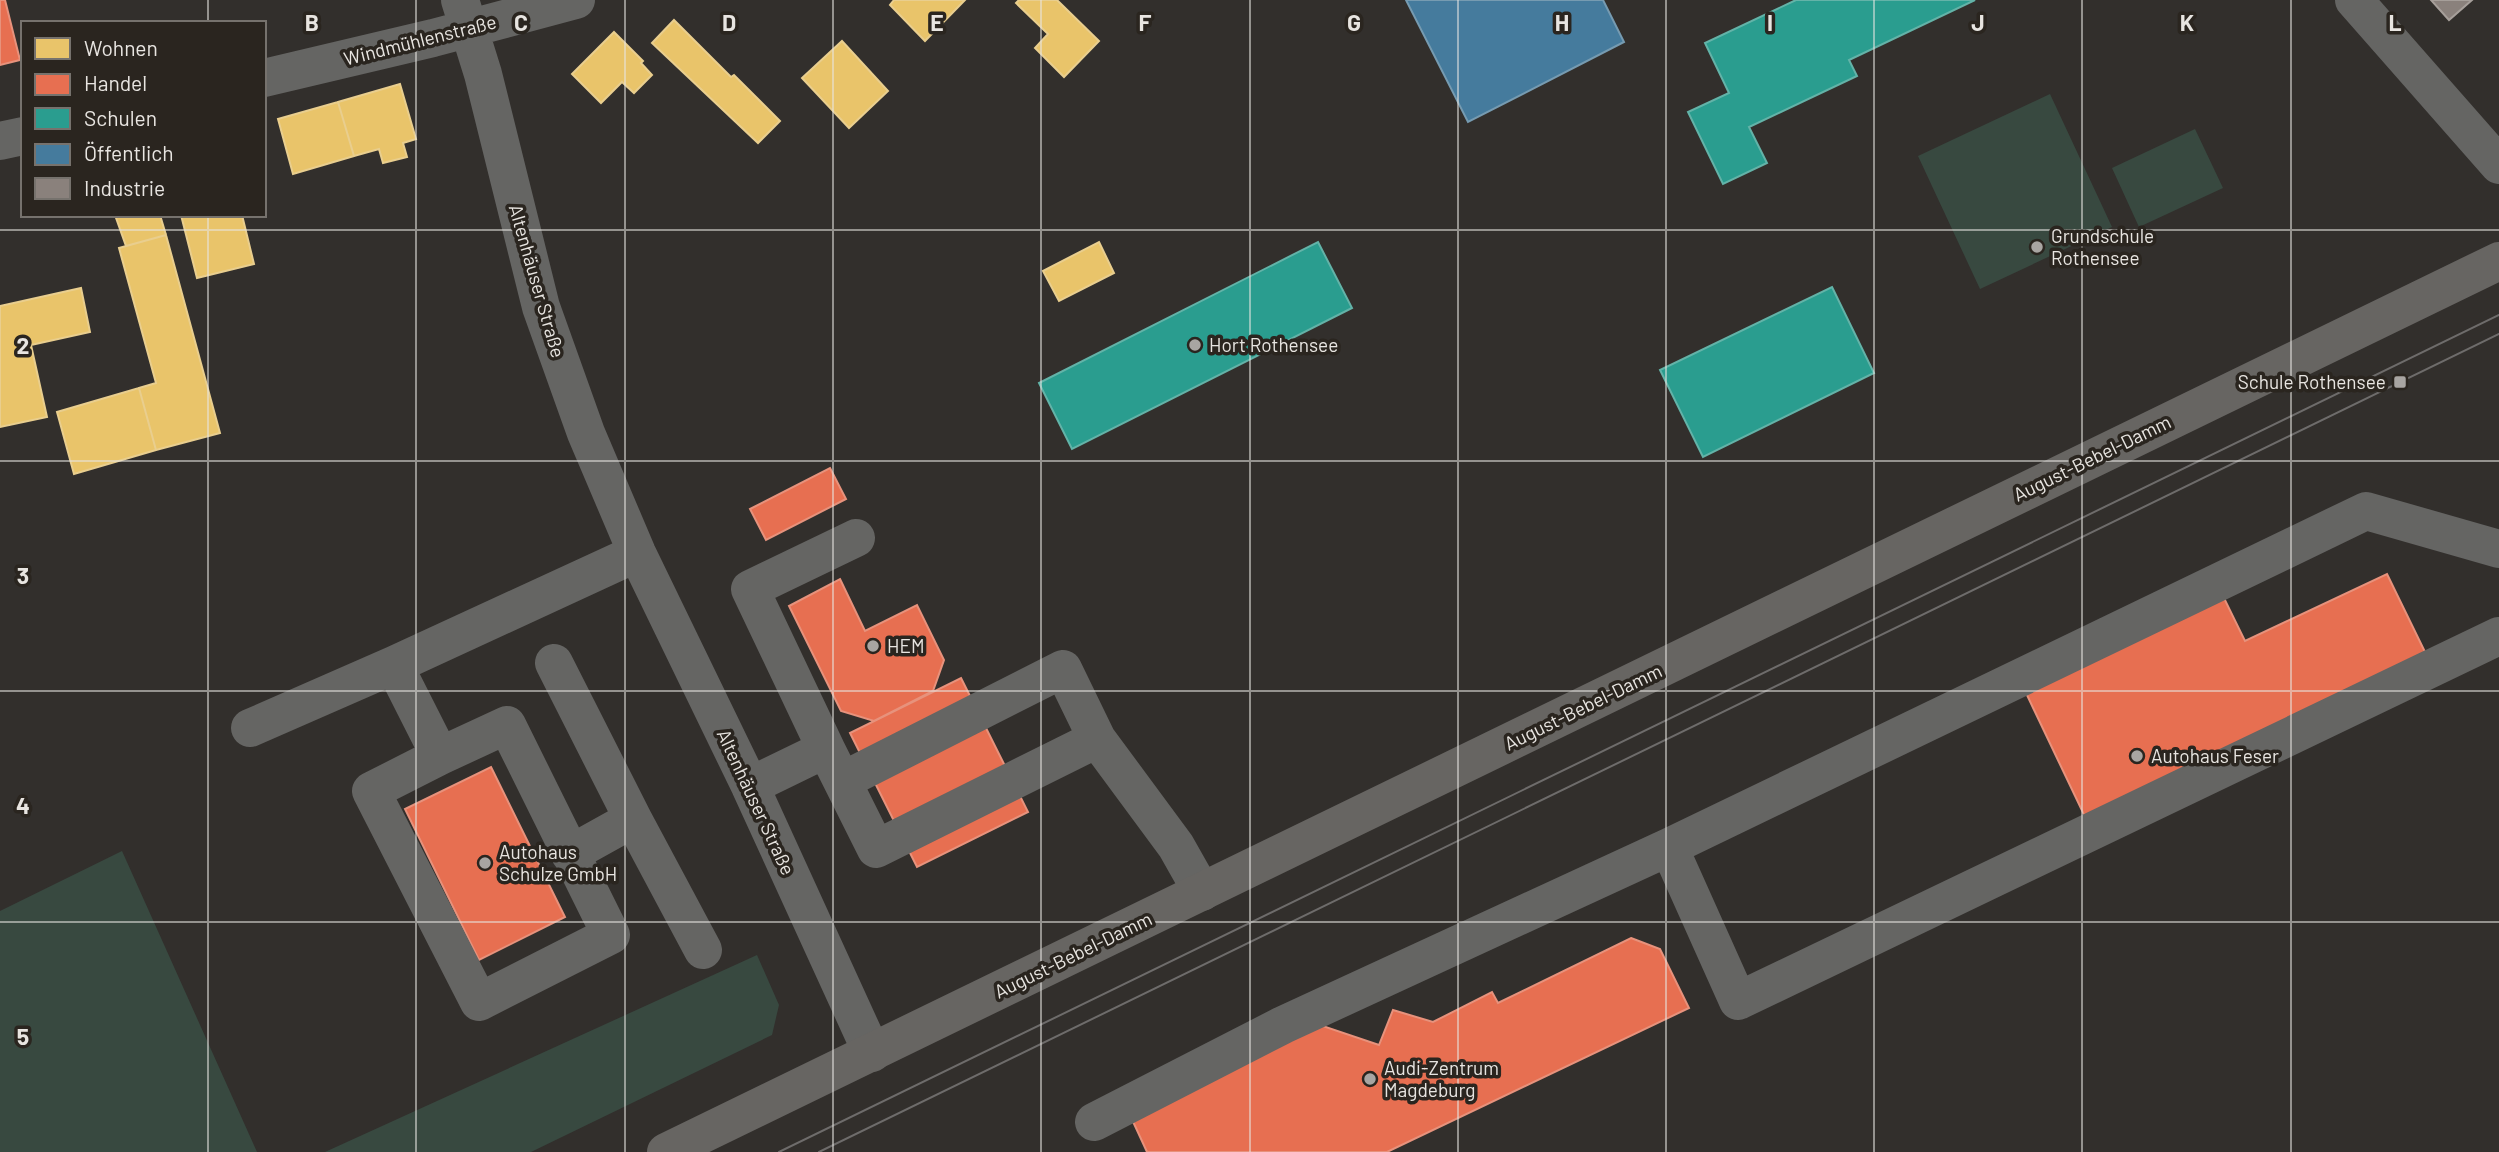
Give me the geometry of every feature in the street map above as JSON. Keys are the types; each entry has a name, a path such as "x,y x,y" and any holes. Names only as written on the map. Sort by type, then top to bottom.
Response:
{"main road":[{"name":"August-Bebel-Damm","path":"666,1152 2499,261"}],"street":[{"name":"Windmühlenstraße","path":"266,77 464,14 576,0"},
{"path":"2354,0 2499,165"},
{"name":"Altenhäuser Straße","path":"464,14 483,74 545,320 586,433 637,553 750,786 872,1053"},
{"path":"0,141 21,136"},
{"path":"1094,1122 1283,1025 1669,847 2367,511 2499,549"},
{"path":"856,538 750,589 876,849 1097,739"},
{"path":"250,728 637,553"},
{"path":"1669,847 1738,1001 2499,636"},
{"path":"554,663 703,950"},
{"path":"394,665 440,756"},
{"path":"750,786 834,765 1063,669 1097,739 1176,846 1202,892"},
{"path":"507,725 611,934 479,1002 371,791 440,756 507,725"},
{"path":"570,853 633,819"}],"green space":[{"path":"2050,94 2112,227 1980,289 1918,156"},
{"path":"2195,129 2223,188 2139,227 2112,168"},
{"path":"122,851 257,1152 0,1152 0,911"},
{"path":"757,955 779,1005 772,1035 531,1152 325,1152"}],"building: Wohnen":[{"path":"894,0 965,0 925,41 890,5"},
{"path":"1019,0 1057,0 1099,41 1064,77 1035,48 1048,34 1016,3"},
{"path":"674,20 780,121 758,143 652,43"},
{"path":"614,32 643,61 641,63 652,75 634,93 622,82 601,103 572,74"},
{"path":"842,41 888,91 849,128 802,78"},
{"path":"400,84 416,139 403,143 407,157 383,163 379,149 354,156 338,102"},
{"path":"338,102 354,156 293,174 278,119"},
{"path":"116,217 161,217 166,235 126,246"},
{"path":"182,217 242,217 254,264 197,278"},
{"path":"166,235 220,433 156,450 139,388 156,383 119,248"},
{"path":"1099,242 1114,273 1059,301 1043,271"},
{"path":"81,288 90,332 31,345 47,417 0,427 0,306"},
{"path":"139,388 156,450 74,474 57,412"}],"building: Handel":[{"path":"0,0 5,0 20,60 0,65"},
{"path":"830,468 846,499 766,540 750,509"},
{"name":"Autohaus Feser","path":"2387,574 2427,656 2086,819 2026,693 2224,598 2245,641"},
{"name":"HEM","path":"840,579 865,631 917,605 944,660 933,691 874,721 841,711 789,606"},
{"path":"961,678 1028,812 917,867 850,733"},
{"name":"Autohaus Schulze GmbH","path":"491,767 565,917 479,960 405,809"},
{"name":"Audi-Zentrum Magdeburg","path":"1631,938 1660,949 1689,1008 1387,1152 1147,1152 1129,1113 1314,1023 1379,1045 1393,1010 1433,1022 1492,992 1498,1003"}],"building: Schulen":[{"path":"1796,0 1975,0 1849,60 1857,76 1749,127 1767,163 1723,184 1688,112 1729,93 1705,43"},
{"name":"Hort Rothensee","path":"1318,242 1352,308 1072,449 1039,383"},
{"path":"1832,287 1874,373 1703,457 1660,370"}],"building: Öffentlich":[{"path":"1406,0 1603,0 1624,42 1468,122"}],"building: Industrie":[{"path":"2431,0 2472,0 2449,20"}],"tram line":[{"path":"779,1152 2499,315"},
{"path":"819,1152 2499,334"}],"place":[{"name":"Grundschule Rothensee","path":"2037,247"},
{"name":"Hort Rothensee","path":"1195,345"},
{"name":"Schule Rothensee","path":"2400,382"},
{"name":"HEM","path":"873,646"},
{"name":"Autohaus Feser","path":"2137,756"},
{"name":"Autohaus Schulze GmbH","path":"485,863"},
{"name":"Audi-Zentrum Magdeburg","path":"1370,1079"}]}
